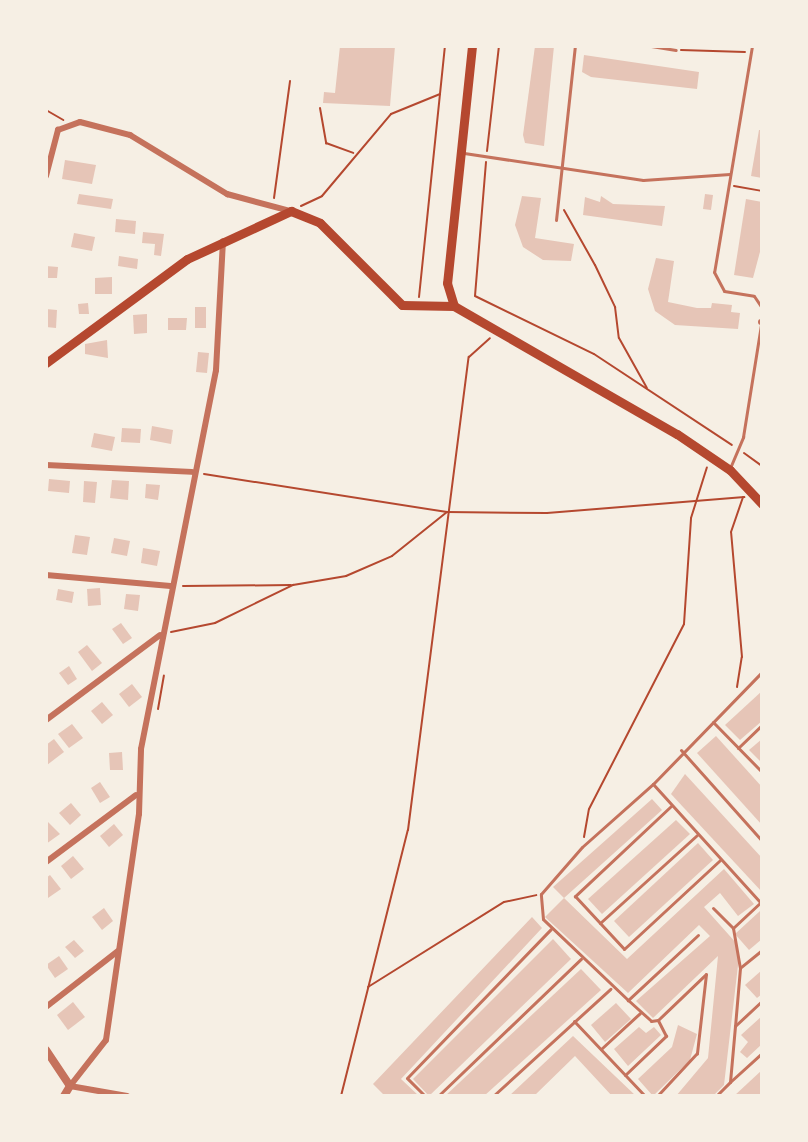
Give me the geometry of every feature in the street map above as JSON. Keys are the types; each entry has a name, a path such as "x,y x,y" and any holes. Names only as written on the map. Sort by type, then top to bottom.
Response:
{"main road":[{"path":"454,306 447,283 472,46"},
{"path":"46,363 166,273 223,241 291,211 320,223 390,298 418,309 454,306 497,333 617,396 730,470 747,495 762,504"}],"street":[{"path":"46,177 48,152 58,130 68,123 130,135 227,194 291,211"},
{"path":"64,1095 106,1040 138,814 136,795 160,635 192,472 216,370 223,241"},
{"path":"46,465 192,472"},
{"path":"46,575 171,586"},
{"path":"46,720 160,635"},
{"path":"46,862 136,795"},
{"path":"46,1007 118,951"},
{"path":"46,1050 70,1086 127,1095"}],"lane":[{"path":"556,220 574,46"},
{"path":"651,46 676,50"},
{"path":"752,46 728,186 717,283 724,291 754,296 762,308"},
{"path":"460,152 561,169 666,181 730,174"},
{"path":"730,470 738,449 761,321"},
{"path":"626,1075 666,1036 658,1020 640,1013 628,1000 610,988 551,929 543,919 541,894 582,847 653,784 681,750 713,722 762,672"},
{"path":"713,722 762,772"},
{"path":"738,748 762,725"},
{"path":"681,750 762,841"},
{"path":"653,784 761,903 733,928"},
{"path":"671,806 575,896 624,949 720,860"},
{"path":"600,923 697,835"},
{"path":"713,908 733,928 740,968 730,1082"},
{"path":"425,1095 407,1078 551,929"},
{"path":"628,1000 698,935"},
{"path":"740,968 762,950"},
{"path":"438,1095 581,959"},
{"path":"657,1095 697,1053 706,974 658,1020"},
{"path":"493,1095 610,988"},
{"path":"735,1026 762,1002"},
{"path":"601,1049 640,1013"},
{"path":"574,1021 645,1095"},
{"path":"717,1095 762,1053"}],"path":[{"path":"418,309 446,46"},
{"path":"499,46 475,296 594,354 762,466"},
{"path":"676,50 751,52"},
{"path":"273,206 290,81"},
{"path":"291,211 322,196 353,153 391,114 441,93"},
{"path":"320,108 326,143 353,153"},
{"path":"46,110 68,123"},
{"path":"728,186 762,191"},
{"path":"558,200 595,265 615,307 619,338 647,389"},
{"path":"341,1095 408,830 447,512 469,357 497,333"},
{"path":"582,847 589,809 684,624 696,502 710,456"},
{"path":"192,472 447,512 547,513 696,502 747,495"},
{"path":"735,697 742,657 731,532 747,495"},
{"path":"171,586 293,585 346,576 392,556 447,512"},
{"path":"160,635 215,623 293,585"},
{"path":"368,987 504,902 541,894"}],"building":[{"path":"340,46 395,46 390,106 323,103 324,92 335,93"},
{"path":"535,46 554,46 544,146 525,143 523,135"},
{"path":"584,55 699,72 697,89 591,77 582,72"},
{"path":"759,130 762,130 762,178 751,176"},
{"path":"65,160 96,165 92,184 62,179"},
{"path":"79,194 113,199 111,209 77,204"},
{"path":"705,194 713,195 711,210 703,209"},
{"path":"522,196 541,198 535,238 574,244 571,261 543,260 523,247 515,225"},
{"path":"601,196 613,204 665,206 662,226 583,215 585,197 600,202"},
{"path":"746,199 762,202 761,248 753,278 734,275"},
{"path":"116,219 136,221 135,234 115,232"},
{"path":"143,232 164,234 161,256 154,255 155,244 142,243"},
{"path":"74,233 95,237 92,251 71,247"},
{"path":"119,256 138,259 137,269 118,266"},
{"path":"656,258 674,261 668,302 697,308 711,308 712,303 732,305 731,312 740,313 738,329 675,325 655,311 648,289"},
{"path":"46,266 58,267 57,278 46,278"},
{"path":"112,277 112,294 95,294 95,278"},
{"path":"88,303 89,314 79,314 78,304"},
{"path":"195,307 206,307 206,328 195,328"},
{"path":"46,309 57,310 56,328 46,327"},
{"path":"147,314 147,333 134,334 133,315"},
{"path":"168,318 187,318 186,330 168,330"},
{"path":"107,340 108,358 85,354 85,344"},
{"path":"198,352 209,353 207,373 196,372"},
{"path":"152,426 173,430 171,444 150,440"},
{"path":"122,428 141,429 140,443 121,442"},
{"path":"94,433 115,437 112,451 91,447"},
{"path":"49,479 70,481 69,493 48,491"},
{"path":"112,480 129,481 128,500 110,498"},
{"path":"84,481 97,482 95,503 83,502"},
{"path":"146,484 160,485 158,500 145,498"},
{"path":"75,535 90,537 87,555 72,553"},
{"path":"114,538 130,541 127,556 111,553"},
{"path":"143,548 160,551 157,566 141,563"},
{"path":"100,588 101,605 88,606 87,589"},
{"path":"58,589 74,592 72,603 56,600"},
{"path":"126,594 140,595 138,611 124,609"},
{"path":"121,623 132,638 123,644 112,629"},
{"path":"87,645 102,663 92,671 78,652"},
{"path":"69,666 77,679 68,685 59,673"},
{"path":"132,684 142,697 129,707 119,694"},
{"path":"762,691 762,721 740,740 725,725"},
{"path":"102,702 113,715 102,724 91,711"},
{"path":"72,724 83,738 69,748 58,734"},
{"path":"716,736 762,787 762,825 697,753"},
{"path":"54,739 64,752 47,765 46,745"},
{"path":"762,739 762,763 749,750"},
{"path":"122,752 123,770 110,770 109,753"},
{"path":"685,774 762,858 762,892 671,794"},
{"path":"100,782 110,797 100,803 91,788"},
{"path":"652,799 662,810 564,898 553,887"},
{"path":"71,803 81,815 70,825 59,813"},
{"path":"46,820 60,834 46,844"},
{"path":"676,820 690,834 602,914 588,899"},
{"path":"114,824 123,835 109,847 100,836"},
{"path":"698,843 713,860 629,937 614,921"},
{"path":"73,856 84,869 71,879 61,866"},
{"path":"724,869 754,904 738,916 720,893 704,907 737,944 739,957 724,1085 713,1096 676,1096 708,1058 718,956 653,1018 636,1001 710,936 699,925 628,993 545,917 564,898 627,959"},
{"path":"50,875 61,889 48,898 46,878"},
{"path":"104,908 113,921 102,930 92,917"},
{"path":"760,911 762,939 749,950 735,934"},
{"path":"532,917 542,928 401,1079 419,1096 385,1096 373,1084"},
{"path":"553,939 571,959 429,1096 413,1079"},
{"path":"74,940 84,951 75,958 65,947"},
{"path":"59,956 68,969 55,978 46,965"},
{"path":"581,969 601,990 484,1096 445,1096"},
{"path":"762,970 762,994 757,998 745,985"},
{"path":"73,1002 85,1017 68,1030 57,1015"},
{"path":"616,1003 631,1019 605,1042 591,1025"},
{"path":"762,1016 762,1044 747,1058 740,1052 748,1042 741,1035"},
{"path":"678,1025 697,1034 690,1060 653,1096 638,1079 672,1047"},
{"path":"639,1027 646,1033 654,1027 661,1035 628,1066 614,1049"},
{"path":"573,1036 636,1096 612,1096 575,1056 534,1096 509,1096"},
{"path":"762,1070 762,1096 734,1096"}]}
